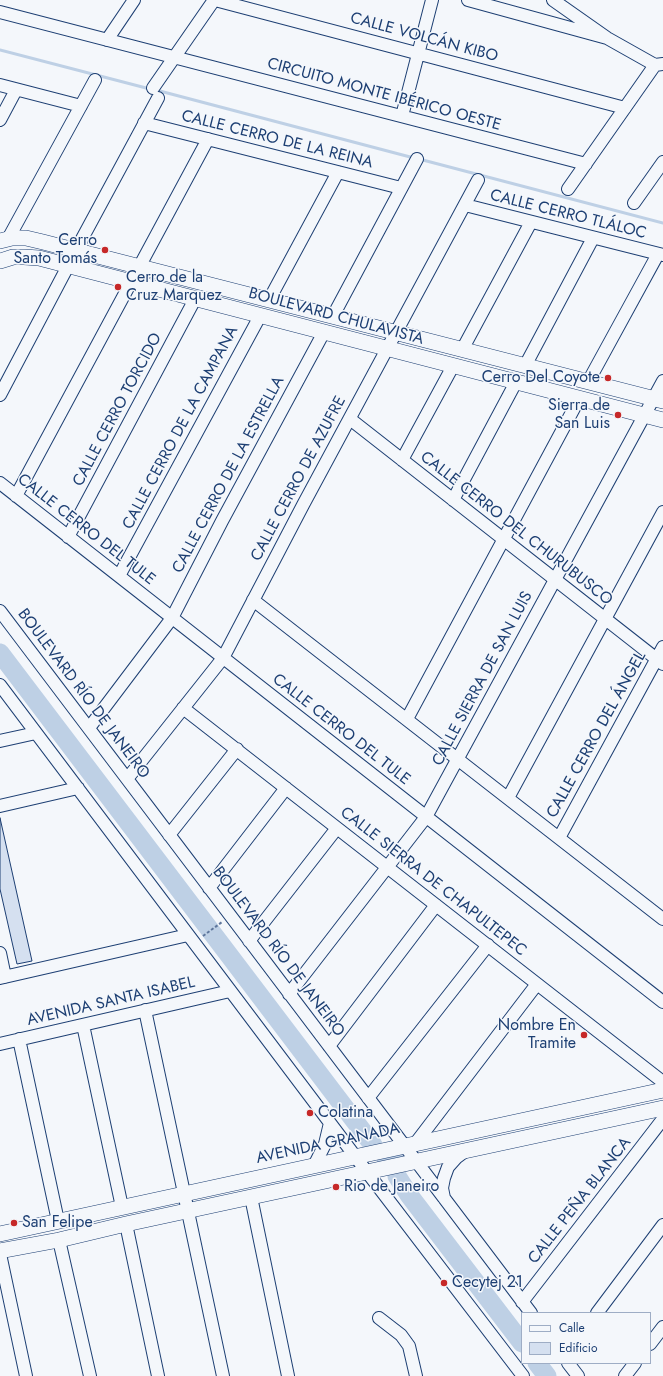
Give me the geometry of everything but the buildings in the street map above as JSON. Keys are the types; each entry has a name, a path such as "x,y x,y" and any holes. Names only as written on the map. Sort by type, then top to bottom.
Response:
{"main road":[{"name":"BOULEVARD CHULAVISTA","path":"4,240 26,238 76,250 658,400"},
{"name":"BOULEVARD CHULAVISTA","path":"0,261 13,257 39,258 663,420"},
{"name":"AVENIDA GRANADA","path":"0,1234 663,1090"},
{"path":"0,1253 126,1224 663,1108"}],"street":[{"path":"107,40 134,0"},
{"path":"76,250 144,122 155,93 175,57 215,0"},
{"name":"CALLE VOLCÁN KIBO","path":"215,0 625,108"},
{"path":"402,116 432,0"},
{"path":"468,0 607,38"},
{"path":"553,0 607,38 659,65 625,108 568,189"},
{"name":"CIRCUITO MONTE IBÉRICO OESTE","path":"0,12 586,164"},
{"path":"4,240 95,80"},
{"path":"0,85 80,106"},
{"path":"0,120 16,90"},
{"name":"CALLE CERRO DE LA REINA","path":"144,122 401,188"},
{"path":"16,496 208,139"},
{"path":"333,316 417,159"},
{"path":"634,203 658,178 663,162"},
{"path":"269,300 338,172"},
{"name":"CALLE CERRO DE AZUFRE","path":"127,779 223,658 478,180"},
{"name":"CALLE CERRO TLÁLOC","path":"465,205 660,255"},
{"path":"462,350 531,222"},
{"path":"525,366 594,238"},
{"path":"588,382 660,255"},
{"path":"0,395 68,266"},
{"name":"CALLE CERRO TORCIDO","path":"68,537 195,299"},
{"name":"CALLE CERRO DE LA CAMPANA","path":"119,576 260,316"},
{"name":"CALLE CERRO DE LA ESTRELLA","path":"88,728 172,618 222,521 324,332"},
{"path":"402,460 453,366"},
{"name":"CALLE SIERRA DE SAN LUIS","path":"289,994 426,817 644,416 658,400 663,381"},
{"path":"453,500 516,382"},
{"path":"406,719 579,399"},
{"name":"CALLE CERRO DEL CHURUBUSCO","path":"350,419 660,662"},
{"name":"CALLE CERRO DEL TULE","path":"0,484 663,1002"},
{"path":"508,798 663,512"},
{"path":"253,600 663,919"},
{"name":"BOULEVARD RÍO DE JANEIRO","path":"0,611 368,1098 410,1145 416,1161 530,1312"},
{"name":"CALLE CERRO DEL ÁNGEL","path":"559,838 660,662 663,647"},
{"path":"0,685 355,1157 524,1376"},
{"name":"CALLE SIERRA DE CHAPULTEPEC","path":"183,708 663,1082"},
{"path":"0,741 36,733"},
{"path":"169,835 237,749"},
{"path":"0,806 78,788"},
{"path":"210,888 286,788"},
{"path":"249,940 337,828"},
{"path":"329,1046 436,905"},
{"path":"0,953 3,977 191,939"},
{"path":"368,1098 488,945"},
{"path":"410,1145 537,984"},
{"name":"AVENIDA SANTA ISABEL","path":"0,1044 230,991"},
{"path":"145,1010 222,1376"},
{"path":"83,1025 122,1207"},
{"path":"19,1039 58,1221"},
{"name":"CALLE PEÑA BLANCA","path":"522,1302 663,1119"},
{"path":"314,1166 326,1144 330,1123"},
{"path":"444,1198 442,1188 448,1167 456,1158 466,1151"},
{"path":"251,1197 288,1376"},
{"path":"126,1224 158,1376"},
{"path":"598,1312 663,1225"},
{"path":"58,1240 90,1376"},
{"path":"0,1253 26,1376"},
{"path":"379,1318 401,1335 409,1346 416,1376"},
{"path":"651,1343 663,1327"},
{"path":"569,1364 578,1376"},
{"path":"625,1376 634,1364"}],"path":[{"path":"191,939 231,916"}],"waterway":[{"path":"0,50 150,89"},
{"path":"156,90 414,158"},
{"path":"419,159 663,223"},
{"path":"0,653 373,1145"},
{"path":"386,1158 394,1158 391,1163"},
{"path":"397,1176 409,1195 521,1342"},
{"path":"538,1364 547,1376"}],"place":[{"name":"Cerro Santo Tomás","path":"105,250"},
{"name":"Cerro de la Cruz Marquez","path":"118,287"},
{"name":"Cerro Del Coyote","path":"608,378"},
{"name":"Sierra de San Luis","path":"618,415"},
{"name":"Nombre En Tramite","path":"584,1035"},
{"name":"Colatina","path":"310,1113"},
{"name":"Rio de Janeiro","path":"336,1187"},
{"name":"San Felipe","path":"14,1223"},
{"name":"Cecytej 21","path":"444,1283"}]}
